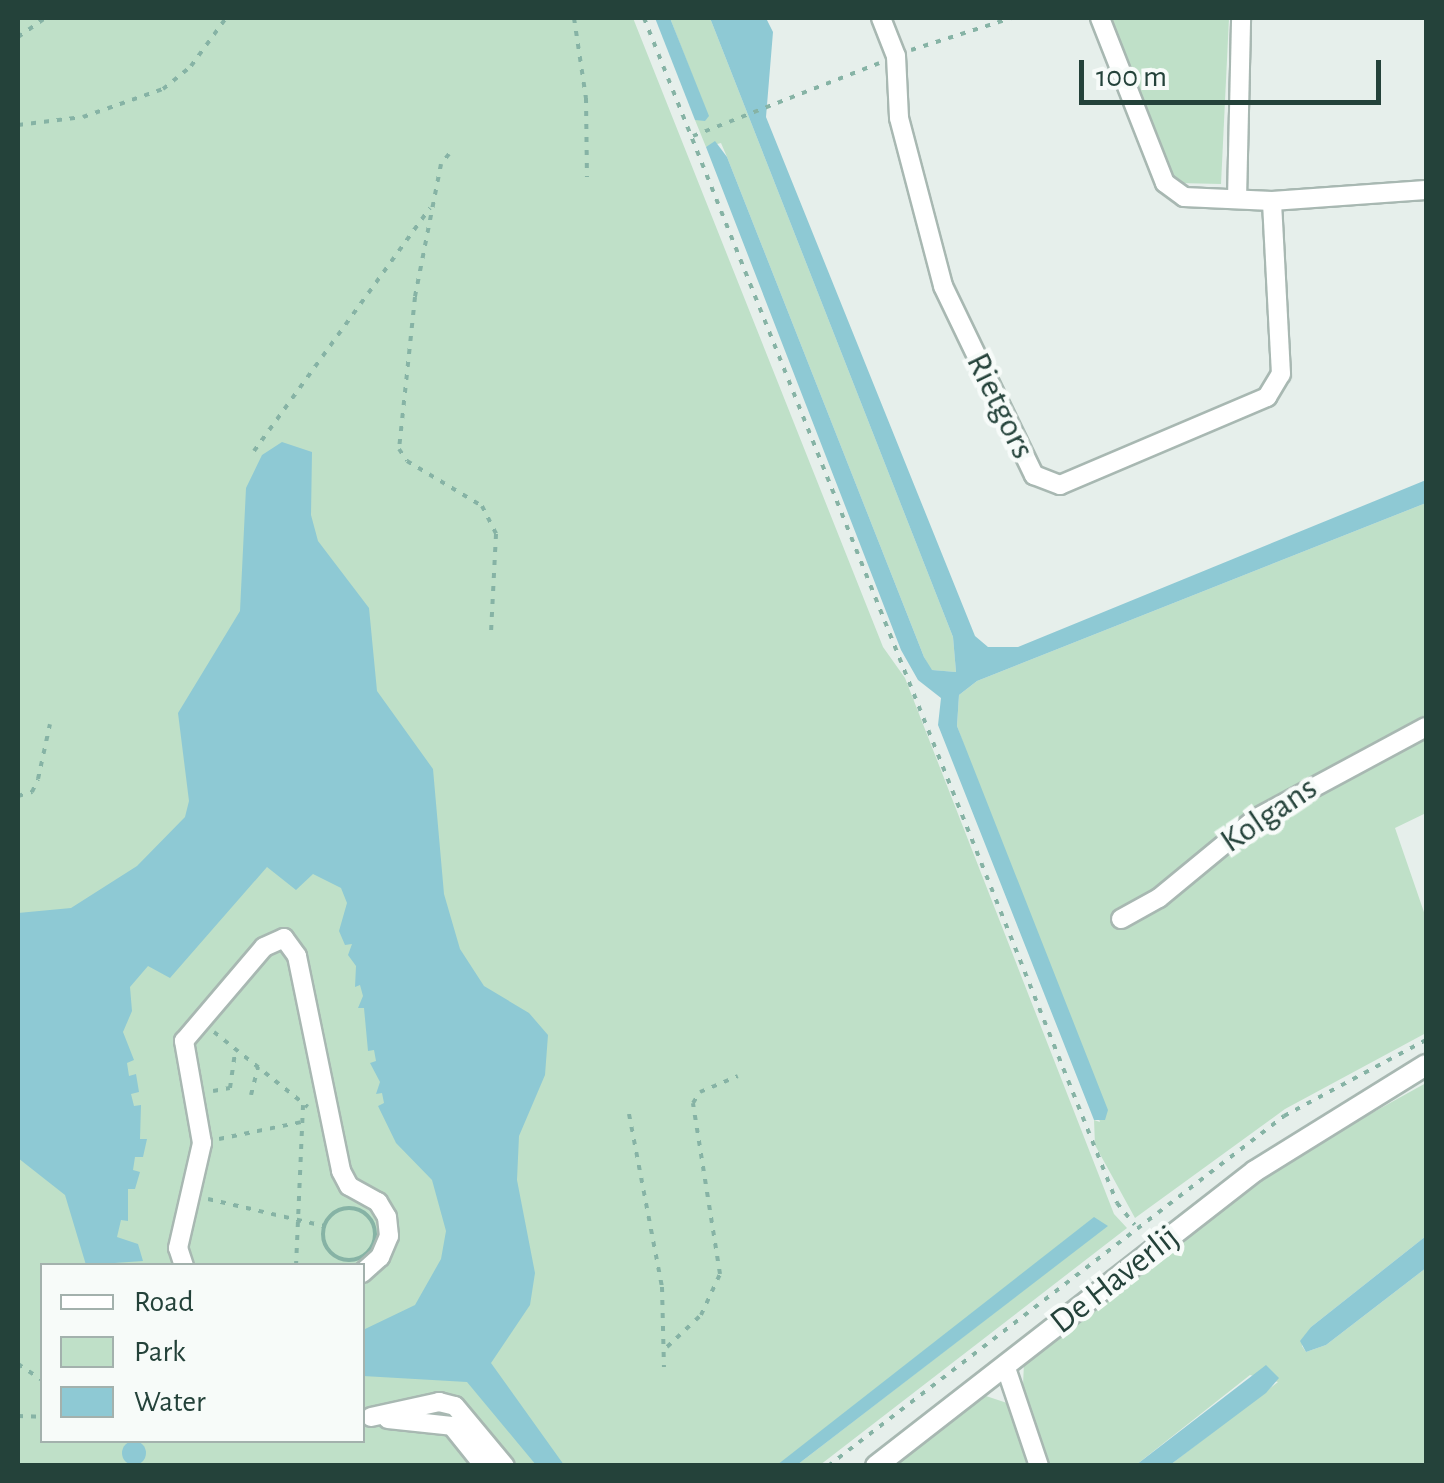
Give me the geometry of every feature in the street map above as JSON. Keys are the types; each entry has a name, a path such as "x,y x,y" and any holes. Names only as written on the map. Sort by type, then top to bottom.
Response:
{"street":[{"name":"Rietgors","path":"881,18 896,56 899,118 943,286 1034,476 1060,485 1267,397 1281,374 1272,201"},
{"path":"1100,18 1165,183 1184,197 1272,201 1426,190"},
{"path":"1237,199 1241,18"},
{"name":"Kolgans","path":"1121,918 1159,898 1255,818 1426,727"},
{"path":"183,1263 178,1248 202,1143 184,1041 264,947 284,938 297,956 348,1186 378,1202 386,1217 389,1236 380,1257 365,1270"},
{"name":"De Haverlij","path":"876,1466 1255,1171 1426,1065"},
{"name":"De Haverlij","path":"1361,1105 1426,1079"},
{"path":"1004,1366 1039,1466"},
{"path":"366,1417 438,1402 455,1406 506,1466"},
{"path":"366,1417 452,1426 484,1466"}],"path":[{"path":"18,36 46,18"},
{"path":"18,125 83,116 163,89 190,66 226,18"},
{"path":"574,18 586,98 587,176"},
{"path":"644,18 1117,1204 1135,1224"},
{"path":"692,136 776,106"},
{"path":"448,154 432,204 400,401 400,449 407,461 482,506 497,550 492,632"},
{"path":"254,451 432,204"},
{"path":"18,796 32,792 38,779 50,724"},
{"path":"198,1020 303,1104 331,1120"},
{"path":"828,1466 1135,1224 1284,1116 1426,1040"},
{"path":"194,1095 230,1088 236,1050"},
{"path":"251,1095 258,1067"},
{"path":"667,1347 701,1316 720,1274 692,1103 700,1092 738,1076"},
{"path":"296,1263 303,1104"},
{"path":"629,1114 658,1258 667,1347 664,1367"},
{"path":"202,1143 302,1122"},
{"path":"190,1194 324,1226"},
{"path":"340,1210 361,1210 372,1220 376,1238 363,1256 337,1257 326,1246 324,1226 340,1210"},
{"path":"18,1364 40,1379"}],"green space":[{"path":"18,18 633,18 883,647 905,678 1114,1214 1127,1228 820,1465 797,1465 1108,1225 787,1465 18,1465"},
{"path":"670,18 710,18 953,637 956,672 931,670 924,657 727,157 721,143 706,147 695,120 708,116"},
{"path":"1109,18 1229,18 1221,184 1178,183 1167,176"},
{"path":"1426,503 1426,813 1395,828 1426,918 1426,1033 1285,1109 1135,1218 1095,1145 1094,1120 1100,1122 957,726 959,695 977,681"},
{"path":"1426,1083 1426,1236 1311,1327 1302,1346 1306,1352 1326,1345 1426,1268 1426,1465 1170,1465 1278,1382 1250,1375 1136,1465 1047,1465 1023,1386 1024,1362 1298,1154"},
{"path":"983,1395 1007,1403 1015,1414 1030,1466 892,1466"}],"water":[{"path":"655,18 670,18 709,116 705,121 695,120"},
{"path":"710,18 766,18 773,32 766,117 975,636 988,647 1018,647 1426,480 1426,503 977,681 959,695 957,726 1108,1110 1105,1120 1094,1120 938,725 941,698 918,680 901,650 706,147 715,141 727,157 924,657 932,670 956,672 953,637"},
{"path":"282,442 312,452 311,515 318,541 369,608 377,691 433,769 444,894 460,949 484,986 529,1013 548,1035 545,1075 519,1136 517,1180 535,1273 530,1305 491,1363 564,1465 536,1465 467,1382 365,1376 365,1329 415,1305 441,1259 446,1231 432,1180 396,1143 378,1106 384,1103 382,1093 376,1094 380,1082 370,1063 376,1061 374,1050 368,1051 364,1008 358,1008 363,996 360,985 355,987 356,966 348,955 352,944 345,945 339,931 347,903 341,888 313,874 296,890 267,867 170,978 148,966 130,987 132,1011 123,1032 134,1060 127,1063 129,1076 136,1074 139,1092 131,1094 134,1106 141,1105 140,1139 147,1139 143,1157 135,1157 133,1170 140,1172 135,1189 128,1189 128,1221 121,1220 117,1237 138,1244 143,1261 85,1263 65,1195 18,1158 18,913 71,908 137,866 185,817 189,801 178,713 240,611 246,488 262,455"},
{"path":"1094,1217 1108,1226 797,1465 777,1465"},
{"path":"1426,1236 1426,1268 1326,1345 1306,1352 1300,1341 1311,1327"},
{"path":"1266,1365 1279,1378 1266,1393 1170,1465 1136,1465"},
{"path":"141,1443 145,1448 143,1462 125,1462 125,1444"}]}
